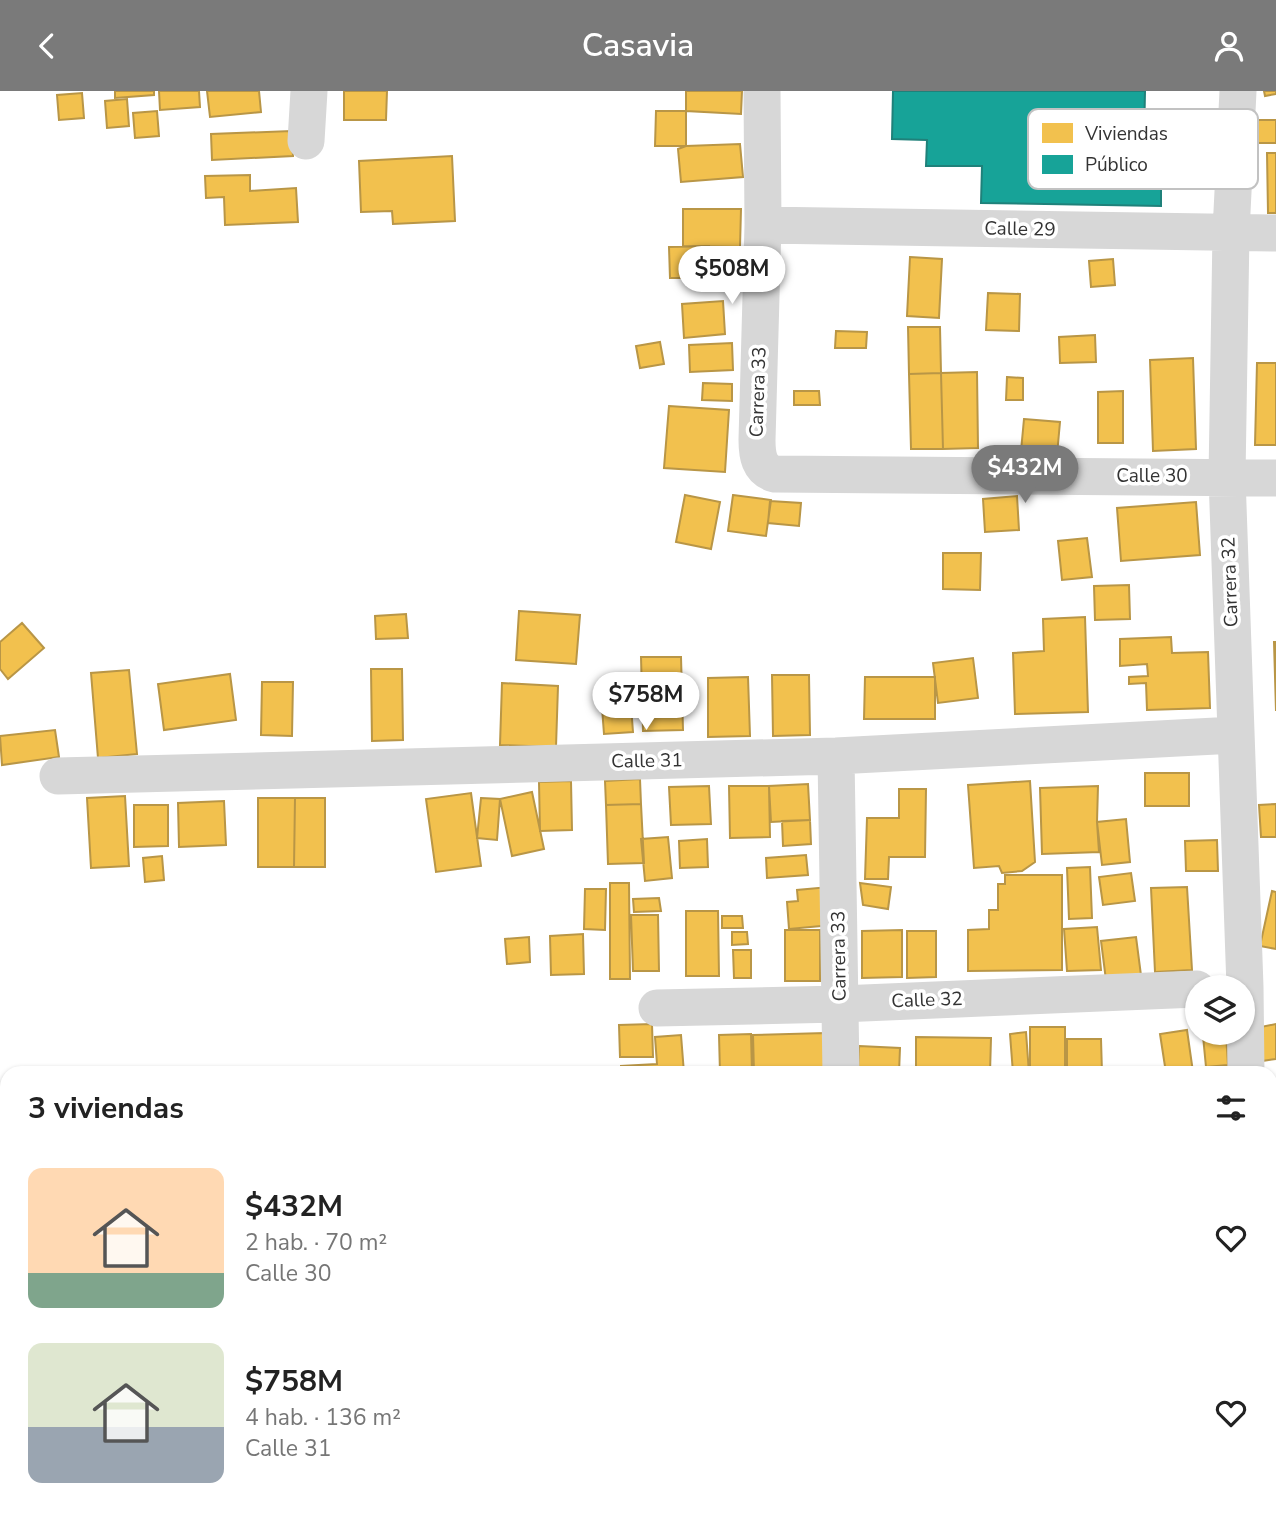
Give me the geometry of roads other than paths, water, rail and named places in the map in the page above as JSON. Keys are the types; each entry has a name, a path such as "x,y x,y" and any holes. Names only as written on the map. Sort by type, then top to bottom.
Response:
{"street":[{"path":"306,141 309,91"},
{"name":"Carrera 33","path":"762,91 763,225 757,449 761,467 775,474"},
{"name":"Carrera 32","path":"1237,109 1238,91"},
{"name":"Carrera 32","path":"1233,189 1227,477 1235,735 1253,975"},
{"name":"Calle 29","path":"763,225 1276,233"},
{"name":"Calle 30","path":"775,474 1276,478"},
{"name":"Calle 31","path":"58,776 836,756 1235,735"},
{"name":"Carrera 33","path":"836,756 841,1066"},
{"name":"Calle 32","path":"657,1008 840,1004 1185,990"},
{"name":"Carrera 32","path":"1247,1066 1249,1045"}]}
